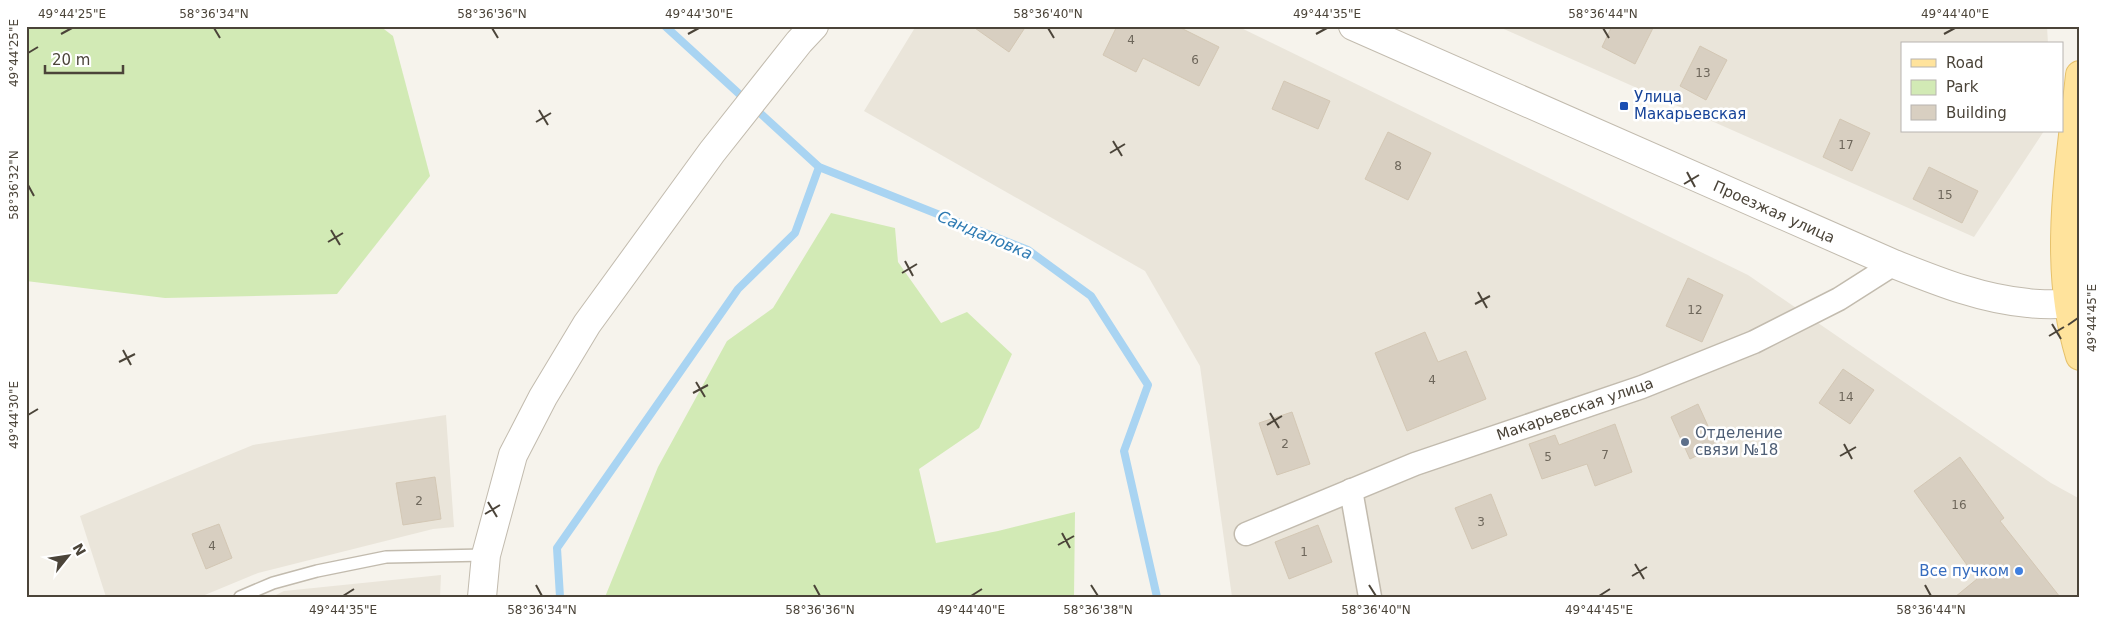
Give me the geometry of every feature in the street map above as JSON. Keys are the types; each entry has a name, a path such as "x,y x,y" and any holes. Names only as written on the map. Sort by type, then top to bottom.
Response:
{"main road":[{"path":"2080,75 2066,208 2065,266 2068,304 2080,356"}],"street":[{"name":"Проезжая улица","path":"1353,26 1894,264 1954,288 1996,298 2029,303 2068,304"},
{"path":"482,597 486,555 513,455 543,396 587,324 712,152 806,34"},
{"name":"Макарьевская улица","path":"1246,534 1415,464 1642,387 1754,342 1839,298 1894,264"},
{"path":"1351,490 1370,597"}],"lane":[{"path":"240,597 273,583 317,571 386,557 486,555"}],"shaded area":[{"path":"916,26 1237,26 1748,275 2051,483 2080,499 2080,597 1232,597 1200,366 1145,271 864,111"},
{"path":"1497,26 2047,26 2048,42 1901,42 1901,132 2043,132 1974,237"},
{"path":"446,415 454,527 433,529 258,573 200,597 106,597 80,516 253,445"},
{"path":"441,575 440,597 272,597 284,591"}],"green space":[{"path":"26,26 380,26 393,36 430,176 337,294 165,298 26,281"},
{"path":"831,213 895,228 898,262 941,323 967,312 1012,354 979,428 919,469 936,543 998,531 1075,512 1074,597 605,597 658,467 727,341 773,308"}],"building":[{"path":"972,26 1026,26 1009,52"},
{"path":"1117,26 1177,26 1219,47 1199,86 1143,58 1136,72 1103,55"},
{"path":"1612,26 1654,26 1635,64 1602,47"},
{"path":"1700,46 1727,60 1706,100 1680,86"},
{"path":"1284,81 1330,101 1318,129 1272,109"},
{"path":"1840,119 1870,133 1852,171 1823,157"},
{"path":"1388,132 1431,153 1408,200 1365,179"},
{"path":"1929,167 1978,191 1962,223 1913,199"},
{"path":"1688,278 1723,295 1702,342 1666,326"},
{"path":"1425,332 1438,362 1466,351 1486,399 1407,431 1375,353"},
{"path":"1843,369 1874,390 1850,424 1819,403"},
{"path":"1698,404 1717,446 1690,459 1671,417"},
{"path":"1292,412 1310,464 1277,475 1259,423"},
{"path":"1615,424 1632,472 1595,486 1587,464 1542,479 1529,444 1555,435 1559,445"},
{"path":"1960,457 2004,518 2000,521 2060,597 1955,597 1977,579 1914,491"},
{"path":"435,477 441,519 403,525 396,483"},
{"path":"1491,494 1507,535 1472,549 1455,508"},
{"path":"219,524 232,558 206,569 192,534"},
{"path":"1318,525 1332,562 1289,579 1275,542"}],"waterway":[{"name":"Сандаловка","path":"665,26 819,167 1028,250 1091,296 1148,385 1124,451 1157,597"},
{"path":"560,597 557,548 738,289 795,233 819,167"}],"place":[{"name":"Улица Макарьевская","path":"1624,106"},
{"name":"Отделение связи №18","path":"1685,442"},
{"name":"Все пучком","path":"2019,571"}]}
